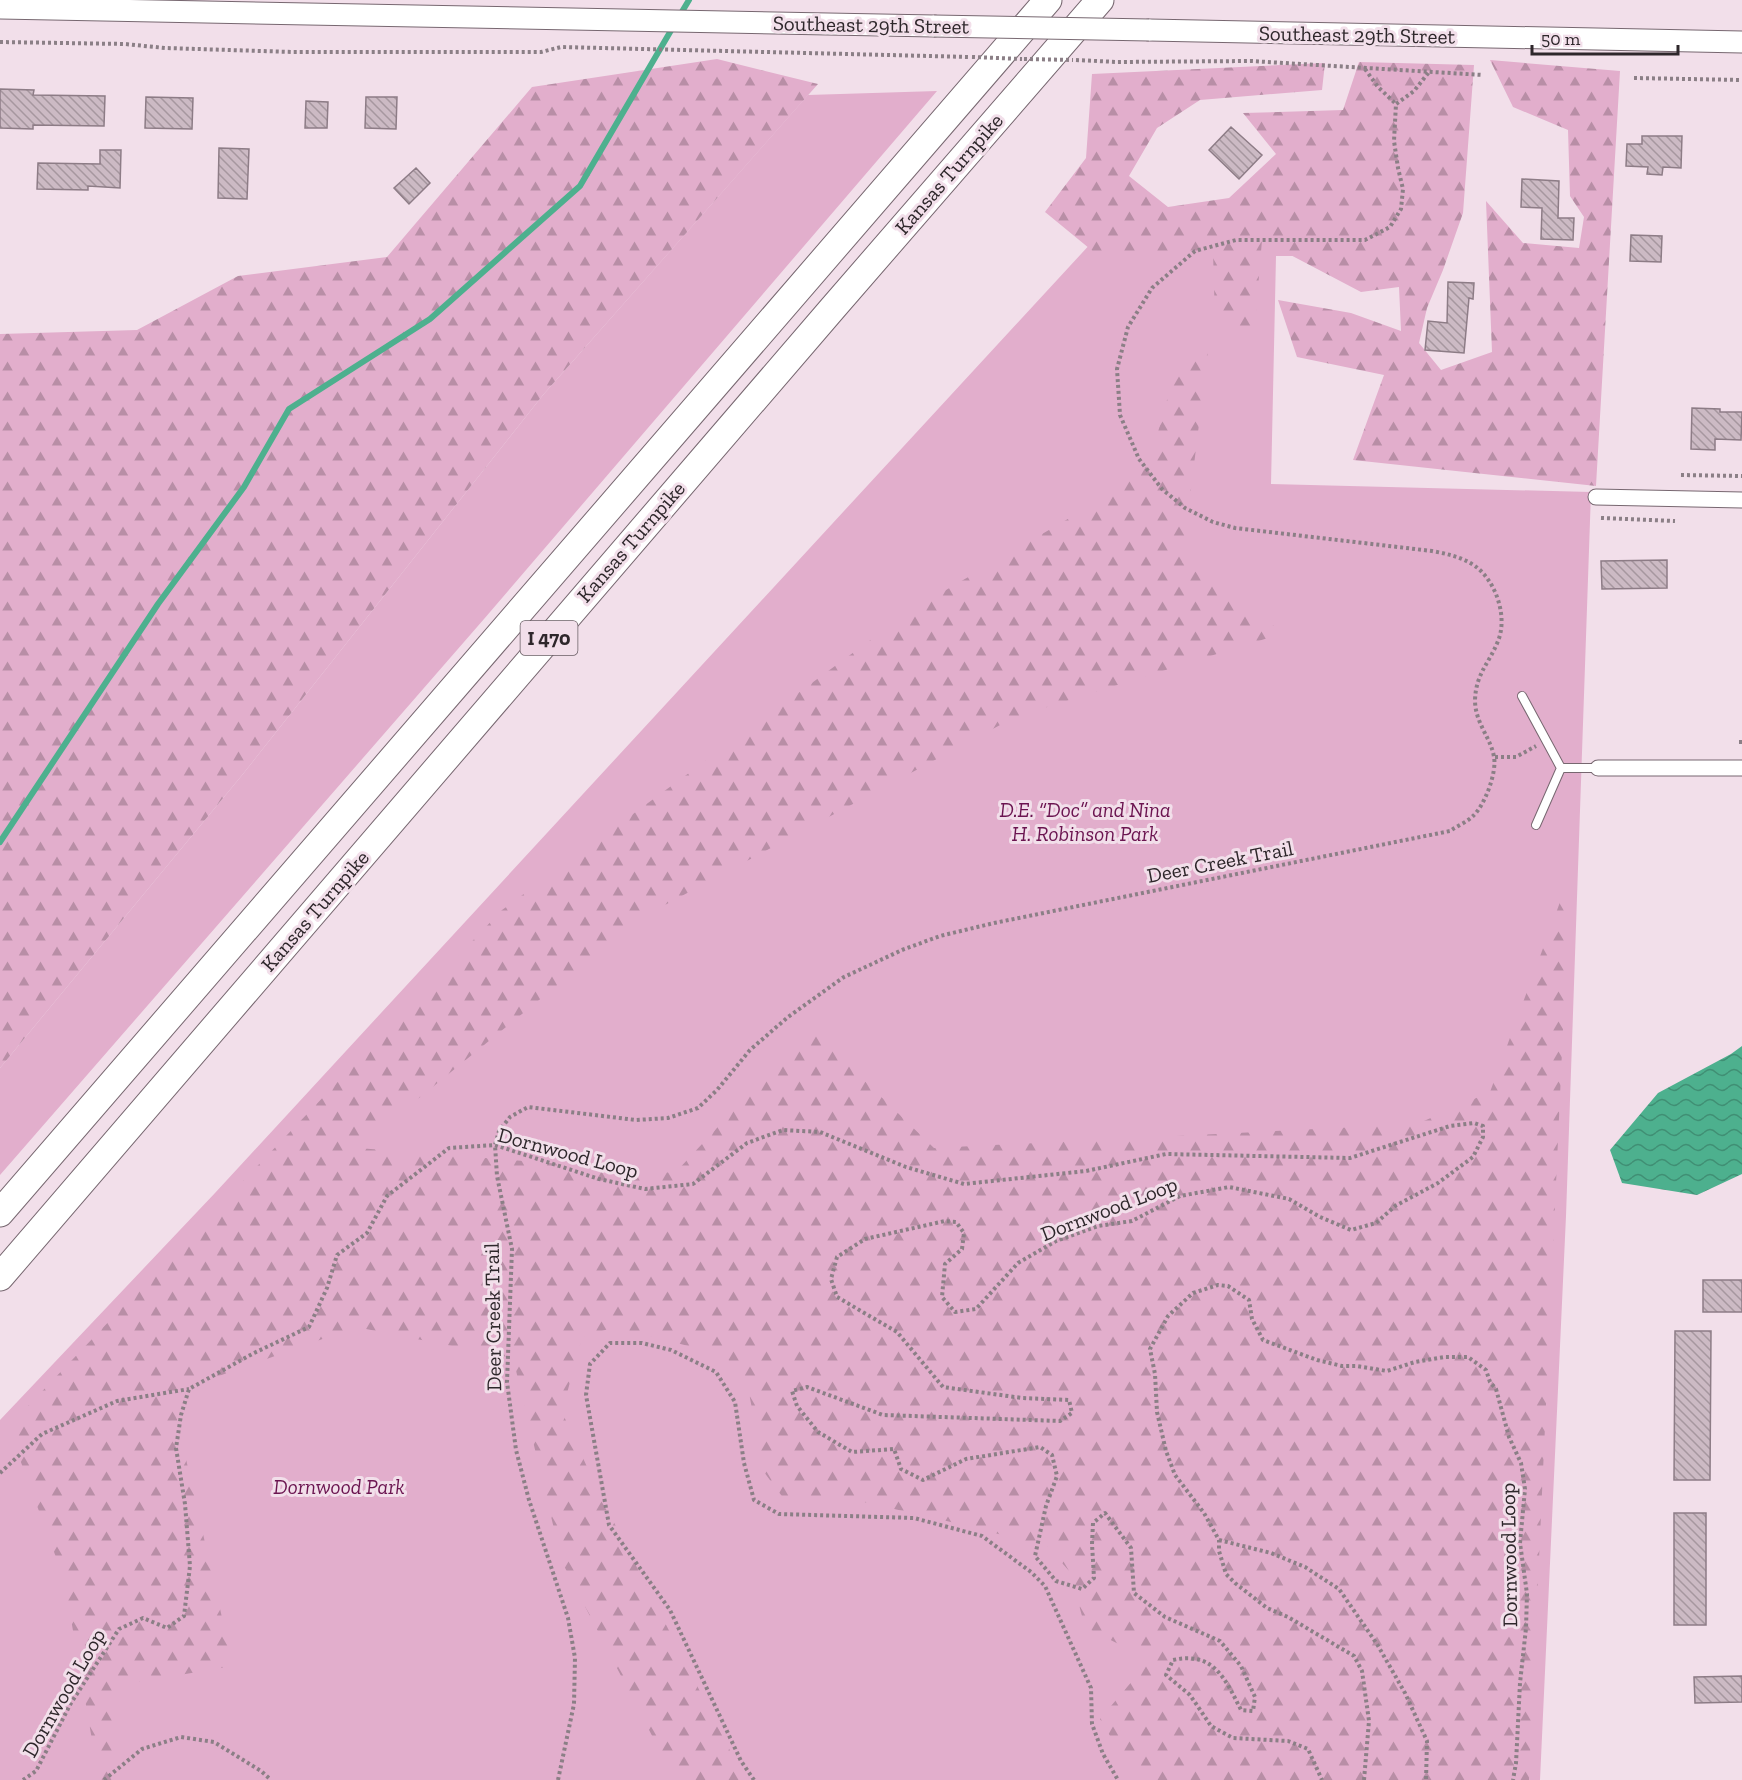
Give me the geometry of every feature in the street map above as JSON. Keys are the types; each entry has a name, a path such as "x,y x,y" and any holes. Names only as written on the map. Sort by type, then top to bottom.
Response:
{"highway":[{"name":"Kansas Turnpike","path":"0,1214 1048,0"},
{"name":"Kansas Turnpike","path":"0,1277 1100,0"}],"main road":[{"name":"Southeast 29th Street","path":"0,8 1742,42"}],"street":[{"path":"1596,497 1742,500"},
{"path":"1598,768 1742,768"}],"lane":[{"path":"1522,696 1561,768"},
{"path":"1561,768 1598,768"},
{"path":"1536,825 1561,768"}],"path":[{"path":"0,42 293,52 541,52 561,47 1117,62 1251,61 1482,75"},
{"path":"1364,69 1378,87 1396,104"},
{"path":"1429,72 1413,91 1396,104 1394,141 1403,189 1401,209 1390,227 1365,240 1236,240 1196,251 1152,288 1128,327 1117,369 1120,415 1139,459 1162,489 1185,508 1213,522 1235,528 1432,551 1458,556 1477,567 1496,591 1502,617 1499,639 1476,681 1475,703 1478,720 1495,757 1516,757 1546,741"},
{"path":"1634,78 1742,80"},
{"path":"1682,475 1742,476"},
{"path":"1601,519 1675,521"},
{"name":"Deer Creek Trail","path":"558,1780 574,1704 575,1658 568,1618 529,1500 516,1450 507,1382 512,1249 497,1176 495,1145 499,1131 510,1117 528,1107 636,1120 668,1118 698,1108 717,1090 750,1050 788,1017 844,977 902,950 940,936 1006,920 1450,831 1474,816 1490,790 1495,757"},
{"name":"Dornwood Loop","path":"0,1473 42,1434 117,1401 189,1389 254,1353 309,1327 327,1288 337,1255 367,1233 387,1196 449,1148 495,1145 599,1179 645,1189 693,1184 747,1143 783,1130 820,1132 906,1167 964,1184 1086,1170 1166,1154 1350,1158 1449,1126 1474,1123 1483,1126 1483,1137 1473,1157 1438,1184 1395,1206 1376,1222 1351,1230 1320,1217 1289,1199 1229,1187 1180,1196 1132,1221 1098,1226 1056,1241 1018,1263 976,1308 955,1312 942,1297 945,1264 962,1249 964,1233 956,1222 945,1221 865,1239 837,1257 831,1279 837,1297 897,1332 943,1387 1022,1398 1069,1400 1072,1413 1060,1421 883,1415 807,1388 792,1391 797,1406 818,1432 852,1452 894,1449 901,1469 923,1480 966,1459 1040,1447 1052,1455 1057,1476 1046,1506 1035,1556 1056,1581 1082,1589 1094,1578 1093,1523 1105,1513 1131,1548 1134,1593 1165,1617 1220,1641 1242,1666 1255,1696 1253,1711 1241,1710 1228,1685 1207,1661 1189,1656 1173,1660 1166,1675 1190,1695 1211,1726 1233,1738 1288,1741 1308,1749 1322,1780"},
{"name":"Dornwood Loop","path":"1364,1780 1369,1721 1362,1671 1354,1656 1288,1617 1267,1608 1226,1574 1219,1551 1219,1540 1204,1513 1172,1467 1157,1412 1155,1374 1149,1349 1168,1316 1193,1293 1218,1285 1228,1286 1249,1300 1252,1318 1263,1340 1317,1360 1342,1366 1387,1371 1414,1362 1445,1357 1468,1357 1486,1370 1490,1382 1496,1389 1509,1437 1521,1463 1525,1489 1520,1543 1527,1594 1526,1628 1521,1663 1516,1763 1513,1780"},
{"path":"754,1780 741,1761 670,1610 609,1525 586,1395 590,1364 610,1343 642,1343 671,1350 716,1372 735,1402 744,1463 754,1500 778,1514 914,1518 982,1536 1031,1572 1045,1586 1091,1688 1092,1724 1103,1754 1118,1780"},
{"name":"Dornwood Loop","path":"22,1780 36,1771 71,1703 119,1629 143,1618 167,1628 184,1616 190,1566 185,1504 176,1448 181,1415 189,1389"},
{"path":"1219,1540 1271,1553 1296,1563 1339,1590 1377,1644 1405,1693 1427,1741 1426,1780"},
{"path":"104,1780 142,1749 181,1737 214,1742 271,1780"}],"green space":[{"path":"717,59 818,84 543,395 243,774 0,1068 0,334 137,330 238,276 387,257 532,87"},
{"path":"1490,60 1620,71 1596,486 1353,460 1384,375 1297,357 1278,300 1351,313 1401,331 1399,287 1361,292 1262,240 1254,336 1215,320 1213,251 1095,253 1045,212 1086,158 1092,74 1325,63 1322,90 1200,100 1157,128 1129,176 1168,207 1229,198 1276,154 1243,113 1343,110 1359,62 1474,65 1463,213 1427,308 1419,343 1441,370 1492,352 1486,201 1523,243 1579,248 1584,217 1570,196 1568,130 1513,107"},
{"path":"937,91 484,619 0,1175 0,1068 243,774 543,395 808,95"},
{"name":"D.E. “Doc” and Nina H. Robinson Park","path":"1356,226 1429,256 1276,256 1271,484 1591,492 1566,1216 1540,1780 0,1780 0,1420 215,1193 1105,228"},
{"name":"Dornwood Park","path":"1209,343 1182,562 1284,633 1015,717 637,920 358,1148 675,1173 810,1028 934,1148 1417,1124 1490,1092 1570,875 1529,1780 1136,1780 1100,1719 1150,1660 1085,1627 1070,1572 1047,1546 842,1497 784,1499 764,1472 746,1377 723,1355 615,1327 582,1337 562,1412 598,1491 745,1780 675,1780 562,1562 513,1358 356,1327 171,1393 233,1666 114,1686 117,1780 99,1780 64,1579 8,1427 502,910 910,611 1102,499 1153,450 1175,371"}],"water":[{"path":"1742,1046 1742,1174 1697,1195 1622,1183 1610,1150 1658,1093"}],"building":[{"path":"0,89 34,90 33,95 105,96 104,126 33,125 33,129 0,128"},
{"path":"146,97 193,98 192,129 145,128"},
{"path":"366,97 397,97 396,129 365,128"},
{"path":"306,101 328,102 327,128 305,128"},
{"path":"1231,127 1262,155 1239,179 1209,150"},
{"path":"1642,136 1682,136 1681,168 1663,167 1662,175 1647,174 1648,167 1626,166 1627,144 1642,144"},
{"path":"219,148 249,149 247,199 218,198"},
{"path":"100,150 121,150 120,188 88,186 88,190 37,189 38,163 100,164"},
{"path":"416,168 430,183 409,204 394,188"},
{"path":"1522,179 1559,181 1558,218 1574,218 1573,240 1541,239 1542,208 1521,207"},
{"path":"1631,235 1662,236 1661,262 1630,261"},
{"path":"1448,282 1474,283 1473,299 1469,298 1464,353 1425,350 1428,321 1447,323"},
{"path":"1692,408 1742,412 1741,440 1715,439 1715,450 1691,449"},
{"path":"1667,560 1667,588 1602,589 1601,561"},
{"path":"1703,1280 1742,1280 1742,1312 1703,1312"},
{"path":"1675,1331 1711,1331 1710,1480 1674,1480"},
{"path":"1674,1513 1706,1513 1706,1625 1674,1625"},
{"path":"1742,1676 1742,1702 1695,1703 1694,1677"}],"waterway":[{"path":"680,15 689,0"},
{"path":"0,842 158,604 244,487 289,409 430,319 580,186 673,27"}]}
